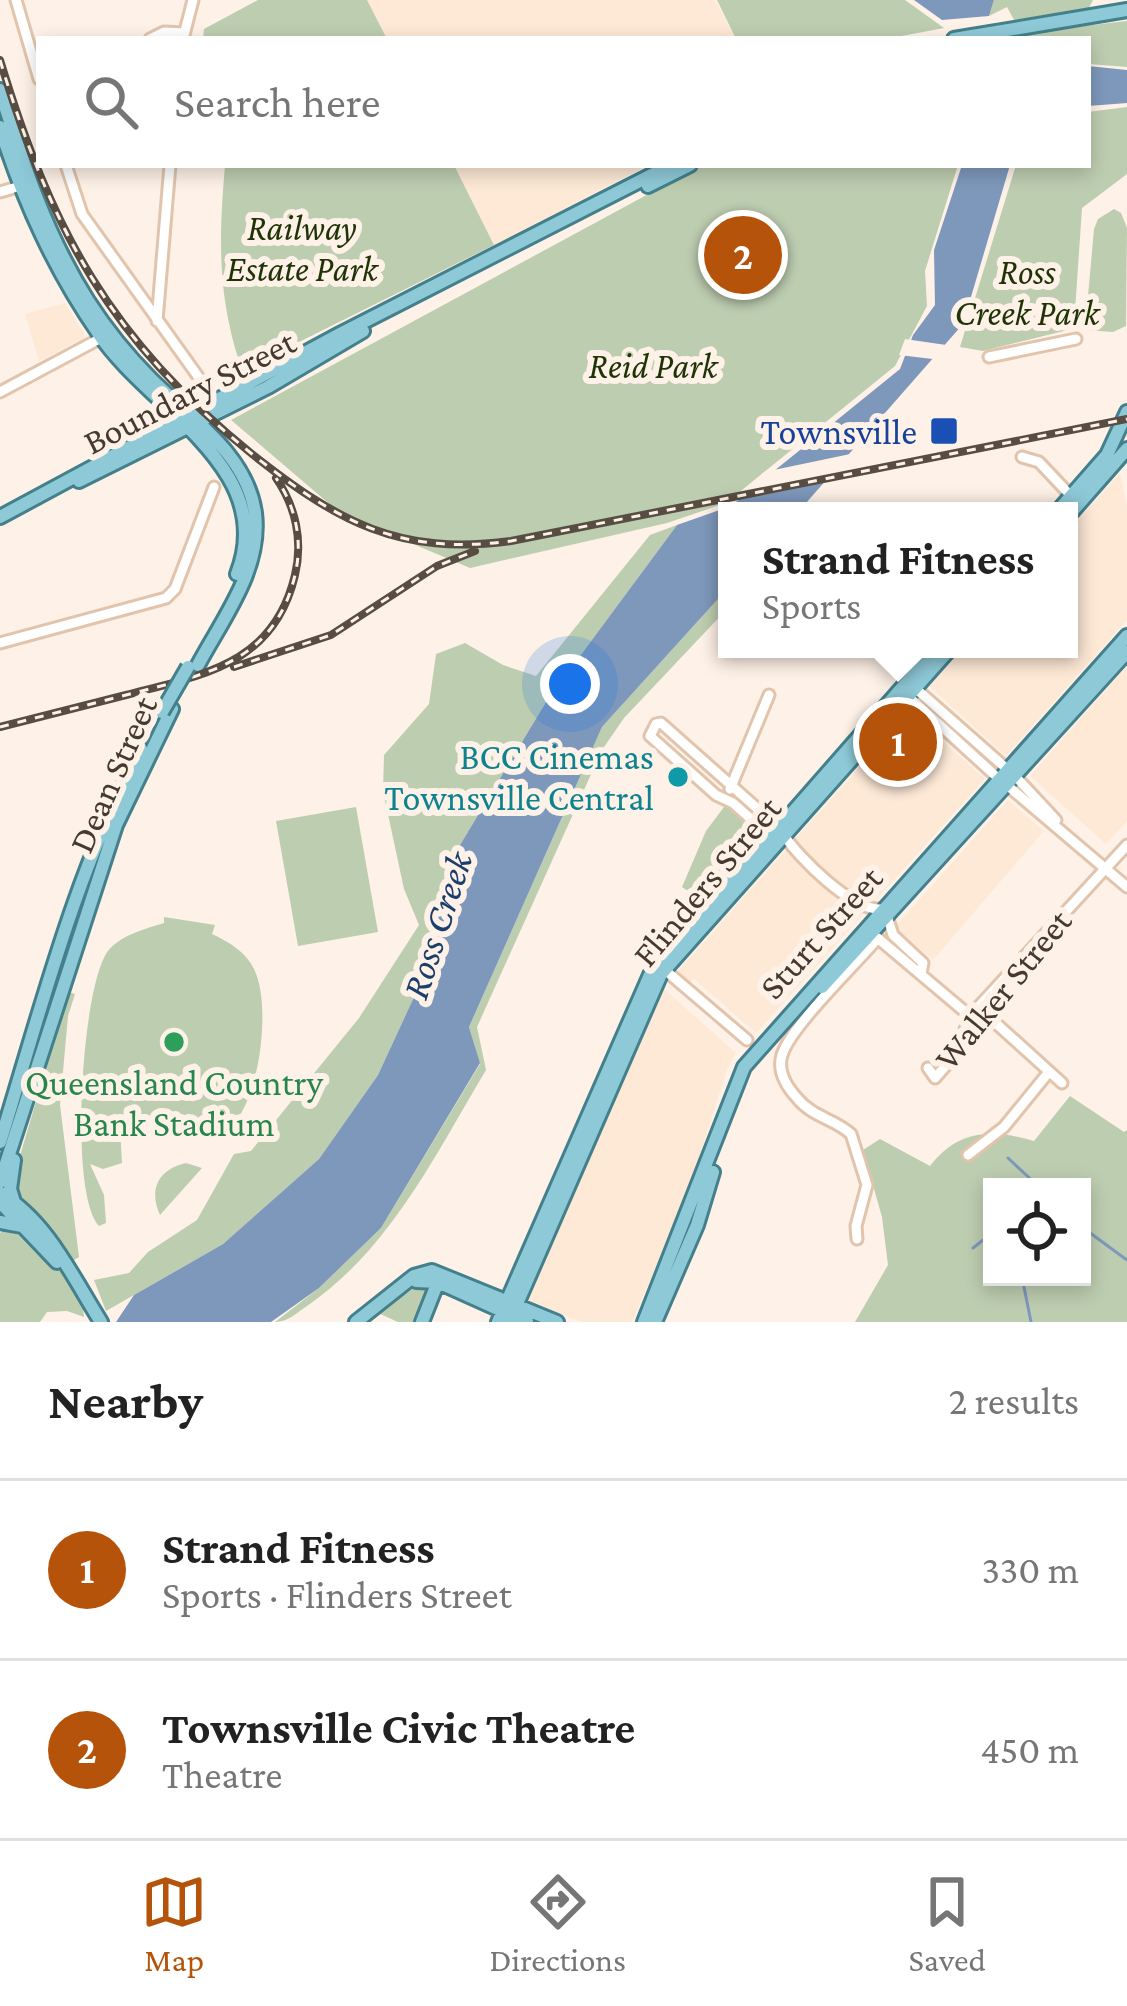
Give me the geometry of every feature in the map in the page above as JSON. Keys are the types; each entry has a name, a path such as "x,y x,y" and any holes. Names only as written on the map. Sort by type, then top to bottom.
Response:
{"main road":[{"path":"968,36 1102,7 1126,11"},
{"path":"0,90 24,185 64,260 110,332 189,422"},
{"path":"0,127 56,267 101,338 161,404 189,422"},
{"name":"Boundary Street","path":"33,499 113,467 665,168"},
{"name":"Boundary Street","path":"0,517 103,461 275,382 376,324 684,168"},
{"path":"222,447 215,433 220,420 275,382"},
{"path":"103,461 128,440 160,423 161,404"},
{"path":"1066,502 1124,433 1127,412"},
{"name":"Dean Street","path":"0,1140 119,792 253,558 253,504 240,472 222,447 189,422"},
{"name":"Dean Street","path":"189,422 229,476 244,512 245,536 244,558 233,586 193,666"},
{"path":"1078,507 1121,466 1127,449"},
{"name":"Sturt Street","path":"1008,778 1127,636"},
{"name":"Sturt Street","path":"655,1322 697,1225 744,1081 768,1048 877,936 884,912 1127,652"},
{"name":"Flinders Street","path":"507,1313 665,970 930,658"},
{"name":"Flinders Street","path":"908,688 940,658"},
{"name":"Flinders Street","path":"507,1313 635,1003 668,951 780,836"},
{"name":"Dean Street","path":"0,1182 81,929 81,904"},
{"name":"Sturt Street","path":"644,1322 743,1066 877,936"},
{"path":"635,1003 655,973 665,970"},
{"path":"5,1199 22,1112"},
{"path":"5,1199 71,1276"},
{"path":"5,1199 50,1239 101,1322"},
{"path":"0,1222 17,1223 37,1238"},
{"path":"356,1322 418,1274 440,1277 527,1322"},
{"path":"422,1322 440,1277"},
{"path":"507,1313 556,1322"}],"street":[{"path":"16,0 36,69"},
{"path":"183,36 193,0"},
{"path":"67,168 82,214 202,382"},
{"path":"157,321 170,168"},
{"path":"0,192 24,185"},
{"path":"0,392 101,338"},
{"path":"989,357 1076,339"},
{"path":"1022,457 1042,464 1071,496"},
{"path":"0,643 166,598 175,589 214,488"},
{"path":"908,688 982,764 1008,778"},
{"path":"908,688 991,754 1008,778 1127,887"},
{"path":"724,800 769,695"},
{"path":"780,836 724,800 649,731 661,723 854,902 884,912"},
{"path":"982,764 991,754"},
{"name":"Walker Street","path":"928,1068 934,1078 954,1057 975,1012 1127,845"},
{"path":"854,902 877,936 922,961 921,973 1062,1083"},
{"path":"857,1239 867,1185 850,1132 803,1105 784,1078 781,1065 793,1036 877,936"},
{"path":"665,970 747,1040"},
{"path":"968,1155 1004,1127 1048,1073"}],"shaded area":[{"path":"367,0 715,0 734,36 385,36"},
{"path":"456,168 642,168 494,245"},
{"path":"65,303 84,338 39,361 25,314"},
{"path":"1120,473 1127,507 1127,620 1006,756 929,686 954,658 1078,658 1078,520"},
{"path":"1127,666 1127,821 1106,844 1030,776"},
{"path":"909,711 985,779 756,1033 694,979 690,982 678,971"},
{"path":"1008,800 1044,831 933,960 895,927"},
{"path":"663,988 736,1053 689,1189 632,1322 581,1322 529,1300"}],"green space":[{"path":"258,0 367,0 385,36 203,36 204,29"},
{"path":"717,0 905,0 944,28 902,36 735,36"},
{"path":"994,0 1093,0 1089,8 1014,20 1007,7 989,16"},
{"path":"1127,21 1127,67 1091,64 1091,36 997,36"},
{"name":"Ross Creek Park","path":"1127,107 1127,174 1082,208 1075,311 1068,330 983,351 960,347 1015,168 1091,168 1091,112"},
{"name":"Railway Estate Park","path":"225,168 456,168 494,245 299,342 239,361 227,311"},
{"name":"Reid Park","path":"696,168 957,168 925,271 927,306 895,366 718,506 667,523 470,568 340,513 231,420"},
{"path":"1114,209 1127,228 1126,326 1113,332 1085,330 1094,229 1098,219"},
{"path":"677,525 546,702 448,865 426,971 378,1075 319,1159 223,1244 106,1311 94,1280 129,1273 148,1252 197,1220 234,1154 251,1151 359,1018 419,925 404,889 383,791 384,755 429,704 436,654 465,643 503,665 536,676 650,535"},
{"path":"718,599 718,619 624,718 602,750 477,1027 486,1070 429,1167 363,1257 307,1306 275,1322 319,1288 381,1228 480,1064 469,1027 602,727"},
{"path":"727,803 761,833 701,900 682,887 706,831"},
{"path":"356,807 378,932 298,946 276,821"},
{"name":"Queensland Country Bank Stadium","path":"164,917 215,925 212,934 251,963 262,1005 255,1077 239,1117 216,1135 202,1139 147,1124 120,1127 122,1163 103,1169 90,1164 104,1195 106,1223 99,1226 90,1207 81,1137 85,1050 97,976 117,942 164,923"},
{"path":"68,992 75,994 68,1016 60,1105 84,1317 67,1311 47,1312 40,1322 0,1322 0,1233 6,1228 20,1234 35,1217 21,1200 15,1173"},
{"path":"1070,1096 1127,1130 1127,1322 855,1322 888,1265 882,1217 863,1150 880,1139 930,1166 965,1139 1004,1135 1034,1141"},
{"path":"186,1163 202,1168 160,1215 155,1197 158,1182 169,1170"},
{"path":"417,1286 428,1290 414,1322 398,1322 378,1313"}],"water":[{"path":"914,0 994,0 989,16 942,20"},
{"path":"1091,66 1127,70 1127,103 1091,106"},
{"path":"961,168 1009,168 963,324 807,502 736,502 900,369 913,335 935,305 934,250"},
{"name":"Ross Creek","path":"718,511 718,599 602,727 469,1027 480,1063 381,1228 319,1288 271,1322 116,1322 134,1295 223,1244 319,1159 378,1075 426,971 448,865 546,702 677,525"}],"pier":[{"path":"905,339 953,346 941,360 899,355"},
{"path":"860,452 836,479 732,500 764,472"}],"waterway":[{"path":"1008,1158 1029,1178"},
{"path":"1091,1234 1127,1260"},
{"path":"973,1248 983,1240"},
{"path":"1024,1286 1031,1322"}],"railway":[{"path":"0,60 36,165"},
{"path":"37,168 92,278 160,368 283,478 342,515 403,538 435,543 511,541 1127,419"},
{"path":"0,727 182,680 231,661 252,647 285,605 297,562 296,525 276,478"},
{"path":"234,667 331,635 437,566 475,551"}],"place":[{"name":"Townsville Civic Theatre","path":"743,255"},
{"name":"Townsville","path":"944,431"},
{"name":"Strand Fitness","path":"898,742"},
{"name":"BCC Cinemas Townsville Central","path":"678,777"},
{"name":"Queensland Country Bank Stadium","path":"174,1042"}]}
